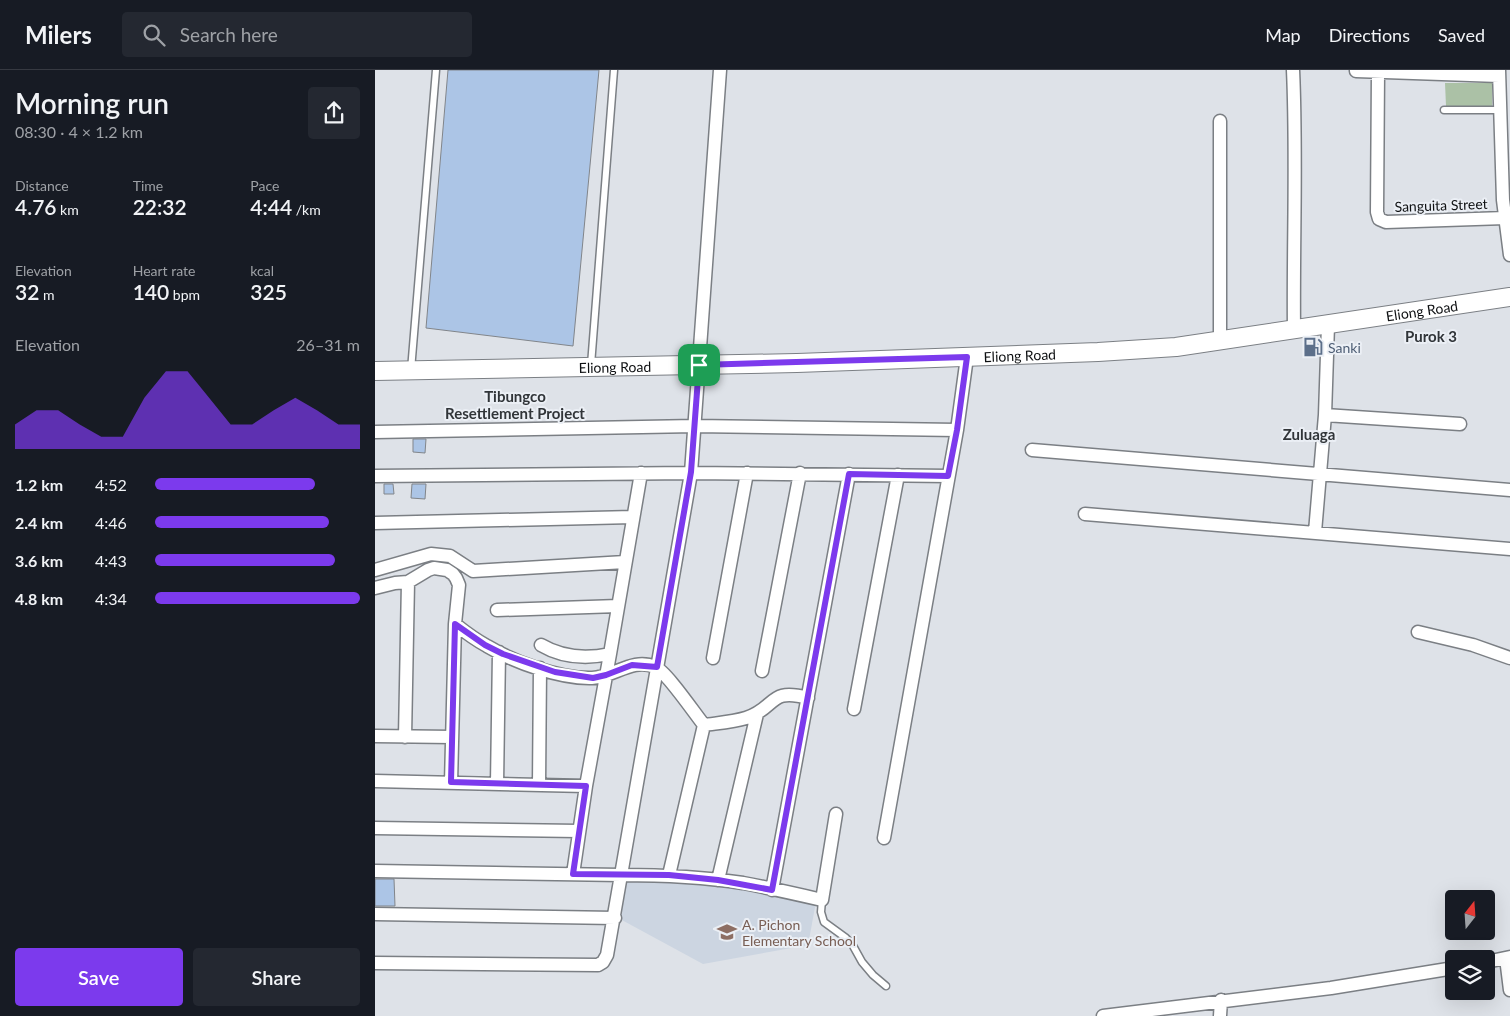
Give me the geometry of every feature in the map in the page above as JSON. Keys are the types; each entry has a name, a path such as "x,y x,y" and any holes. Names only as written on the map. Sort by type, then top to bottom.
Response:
{"main road":[{"name":"Eliong Road","path":"375,371 699,365 967,357 1176,347 1510,297"}],"street":[{"path":"375,963 598,965 603,962 607,955 615,918 691,472 720,70"},
{"path":"1293,70 1295,122 1294,330"},
{"path":"1356,71 1499,73 1507,200 1505,218 1510,255"},
{"name":"Sanguita Street","path":"1379,72 1377,212 1379,219 1386,222 1505,218"},
{"path":"1220,121 1220,341"},
{"path":"1315,532 1325,415 1328,325"},
{"path":"884,838 957,430 967,357"},
{"path":"1325,415 1460,424"},
{"path":"375,432 695,426 957,430"},
{"path":"1032,450 1510,490"},
{"path":"375,476 747,472 948,476"},
{"path":"713,658 747,472"},
{"path":"573,874 586,786 611,654 641,473"},
{"path":"762,671 800,473"},
{"path":"772,890 849,474"},
{"path":"854,709 898,475"},
{"path":"1085,514 1510,549"},
{"path":"375,523 633,517"},
{"path":"375,570 431,554 450,556 473,571 625,562"},
{"path":"375,588 408,582 427,570 434,568 441,568 453,574 459,585 455,624 451,782"},
{"path":"405,737 408,582"},
{"path":"497,610 618,606"},
{"path":"455,624 485,645 499,652 540,668 576,677 593,678 632,665 657,667 704,725"},
{"path":"1418,632 1510,658"},
{"path":"541,645 561,654 583,658 611,654"},
{"path":"497,784 499,652"},
{"path":"539,785 540,668"},
{"path":"704,725 757,714 772,701 784,694 808,698"},
{"path":"718,880 757,714"},
{"path":"669,875 704,725"},
{"path":"375,736 452,738"},
{"path":"375,781 586,786"},
{"path":"375,871 669,875 718,880 822,900 836,814"},
{"path":"375,828 579,831"},
{"path":"375,914 615,918"},
{"path":"1495,960 1508,958 1510,990"},
{"path":"1103,1016 1331,988 1445,969"},
{"path":"1219,1016 1221,1000"}],"lane":[{"path":"411,370 436,70"},
{"path":"591,366 614,70"},
{"path":"1444,110 1500,110"},
{"path":"822,900 821,912 823,922 847,938 862,962 886,986"}],"shaded area":[{"name":"A. Pichon Elementary School","path":"626,880 711,882 816,902 808,945 703,964 620,919"}],"green space":[{"path":"1445,83 1492,83 1492,106 1446,106"}],"building":[{"path":"448,70 599,70 573,346 426,328"},
{"name":"Sanki","path":"1319,342 1319,352 1308,353 1307,344"},
{"path":"413,439 426,439 425,453 413,452"},
{"path":"384,484 393,484 394,494 384,494"},
{"path":"412,484 426,484 425,499 411,498"},
{"path":"375,879 394,879 395,906 375,906"}],"place":[{"name":"Sanki","path":"1313,347"},
{"name":"A. Pichon Elementary School","path":"727,932"}],"district":[{"name":"Purok 3","path":"1431,336"},
{"name":"Tibungco Resettlement Project","path":"515,404"},
{"name":"Zuluaga","path":"1309,434"}],"route":[{"path":"967,357 957,430 948,476 849,474 772,890 746,884 669,875 573,874 586,786 451,782 455,624 485,645 503,654 540,668 576,677 593,678 639,664 657,667 691,472 699,365 967,357"}]}
